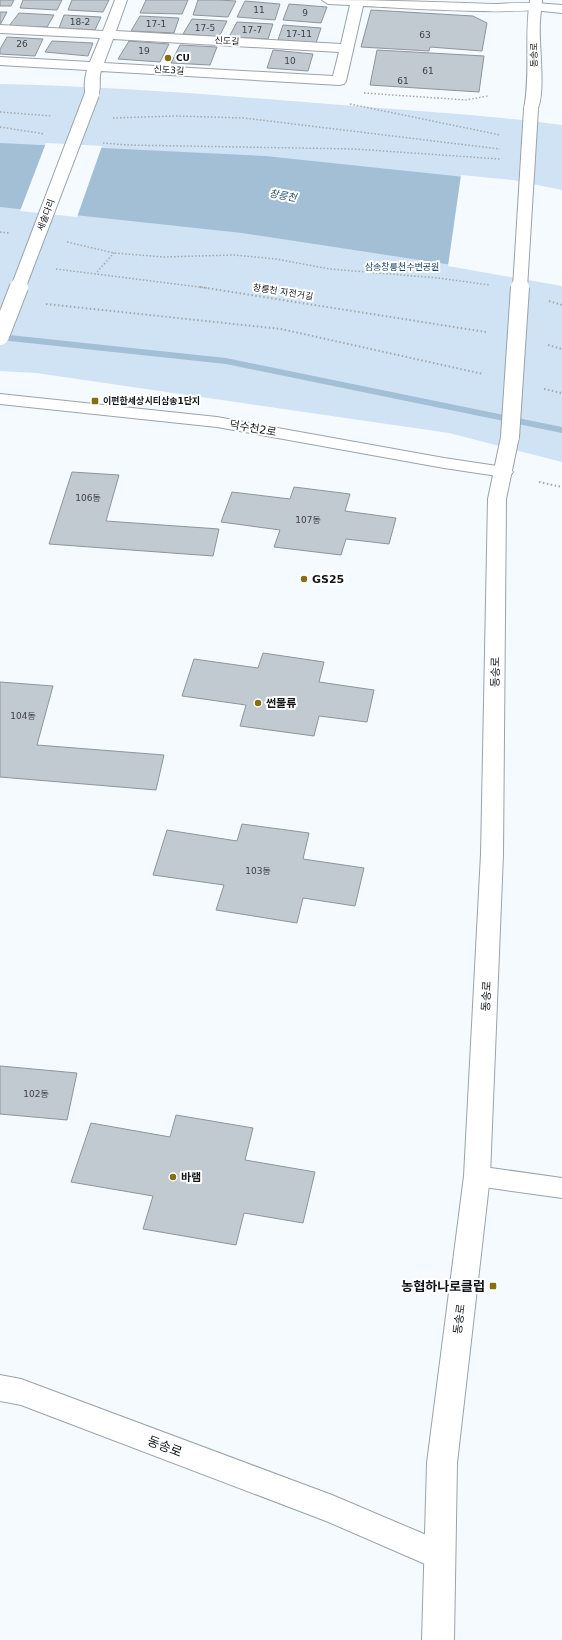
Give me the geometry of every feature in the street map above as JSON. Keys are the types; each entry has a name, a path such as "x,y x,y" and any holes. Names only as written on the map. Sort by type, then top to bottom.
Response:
{"street":[{"path":"94,71 121,0"},
{"path":"328,0 497,8 536,4"},
{"path":"346,48 358,1"},
{"name":"동송로","path":"438,1640 442,1463 477,1176 492,854 497,499 504,472 510,437 531,109 534,94 533,22 536,4"},
{"name":"신도길","path":"0,29 346,48"},
{"name":"신도3길","path":"0,72 94,71 339,81 346,48"},
{"name":"신도3길","path":"0,61 94,71"},
{"name":"세솔다리","path":"0,336 92,94 94,71"},
{"name":"덕수천2로","path":"0,399 217,422 444,463 504,472"},
{"name":"동송로","path":"0,1388 21,1392 332,1509 439,1555"}],"lane":[{"path":"536,4 562,9"},
{"path":"477,1176 562,1188"}],"path":[{"path":"350,104 507,136"},
{"path":"0,112 58,117"},
{"path":"113,118 198,116 244,118 502,149"},
{"path":"0,127 51,135"},
{"path":"101,143 127,145 354,149 507,160"},
{"path":"0,232 16,234"},
{"path":"62,241 114,253 164,256 234,255 276,259 330,269 438,278 494,286"},
{"path":"96,272 114,253"},
{"name":"창릉천 자전거길","path":"50,268 96,272 425,321 492,333"},
{"path":"545,299 562,305"},
{"path":"39,303 281,329 484,374"},
{"path":"542,344 562,349"},
{"path":"540,388 562,393"},
{"path":"539,482 562,487"}],"green space":[{"name":"삼송창릉천수변공원","path":"0,84 128,89 214,95 480,116 562,125 562,462 449,433 36,373 0,371"}],"water":[{"name":"창릉천","path":"0,143 265,156 512,182 505,273 242,233 0,207"}],"pier":[{"path":"46,143 102,146 77,217 20,211"},
{"path":"461,175 513,180 562,190 562,286 448,266"}],"building":[{"path":"0,0 14,0 11,6 0,6"},
{"path":"23,0 62,0 57,10 20,8"},
{"path":"72,0 109,0 103,12 68,10"},
{"path":"146,0 188,0 182,14 140,13"},
{"path":"198,0 236,1 228,17 193,15"},
{"path":"245,1 280,4 275,20 237,17"},
{"path":"289,4 327,7 321,23 283,20"},
{"path":"371,10 473,16 487,23 482,51 430,47 429,51 361,47"},
{"path":"0,12 7,12 0,25"},
{"path":"19,13 54,15 47,27 9,26"},
{"path":"64,15 101,17 95,30 59,28"},
{"path":"140,16 179,18 174,33 131,31"},
{"path":"192,19 227,21 219,37 183,34"},
{"path":"237,22 273,24 268,39 229,37"},
{"path":"283,25 321,28 316,43 278,40"},
{"path":"7,37 43,39 35,56 0,54 0,49"},
{"path":"52,41 93,43 88,56 45,52"},
{"path":"129,41 169,44 160,62 118,59"},
{"path":"180,45 217,47 210,65 171,63"},
{"path":"273,50 313,54 308,71 267,68"},
{"path":"377,50 484,56 479,92 370,85"},
{"path":"72,472 119,475 106,521 219,529 213,556 49,544"},
{"path":"294,487 350,494 345,511 396,518 389,544 346,539 341,555 274,547 280,530 221,522 232,492 290,499"},
{"path":"263,653 324,662 319,682 374,690 367,722 319,716 314,736 240,726 246,705 182,696 194,659 258,668"},
{"path":"0,682 53,686 37,745 164,755 156,790 0,777"},
{"path":"242,824 309,833 303,859 364,868 355,906 303,898 297,923 216,910 224,885 153,875 167,830 237,841"},
{"path":"0,1066 77,1073 67,1120 0,1114"},
{"path":"176,1115 253,1128 245,1160 315,1172 303,1223 244,1213 236,1245 143,1229 153,1196 71,1182 91,1123 170,1137"}],"waterway":[{"path":"0,337 226,361 562,430"}],"place":[{"name":"CU","path":"168,58"},
{"name":"이편한세상시티삼송1단지","path":"95,401"},
{"name":"GS25","path":"304,579"},
{"name":"썬물류","path":"258,703"},
{"name":"바램","path":"173,1177"},
{"name":"농협하나로클럽","path":"493,1286"}]}
